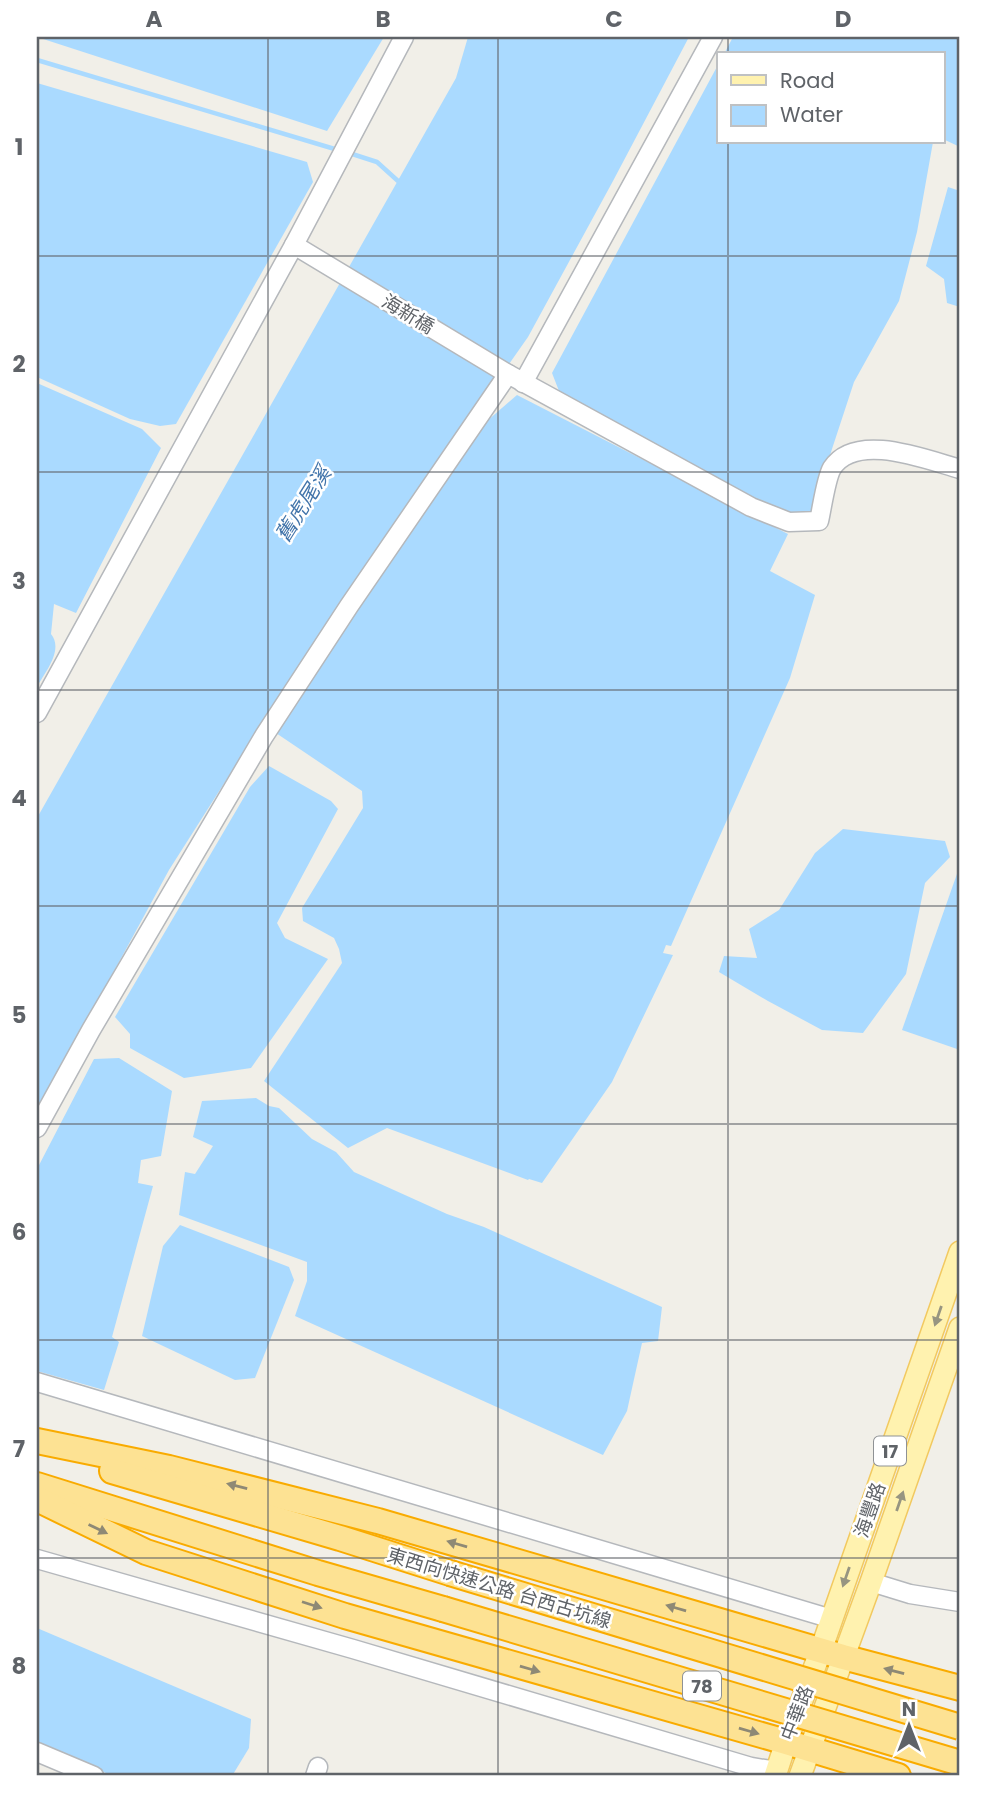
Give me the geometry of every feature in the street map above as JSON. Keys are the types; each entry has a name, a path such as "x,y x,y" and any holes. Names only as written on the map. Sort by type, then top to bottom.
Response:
{"highway":[{"path":"37,1441 169,1468 378,1521 832,1654 960,1688"},
{"name":"東西向快速公路 台西古坑線","path":"37,1449 340,1538 960,1727"},
{"name":"東西向快速公路 台西古坑線","path":"37,1485 318,1573 960,1763"},
{"path":"37,1499 146,1552 345,1616 898,1776"}],"main road":[{"name":"海豐路","path":"832,1654 832,1619 960,1252"},
{"name":"海豐路","path":"832,1654 871,1582 960,1328"},
{"name":"中華路","path":"776,1774 786,1742 832,1654"},
{"name":"中華路","path":"800,1776 810,1749 832,1654"}],"street":[{"path":"37,713 294,245 404,37"},
{"path":"37,1128 91,1030 264,736 349,606 516,378 713,37"},
{"name":"海新橋","path":"294,245 516,378 751,507 789,522 819,521 831,470 843,456 864,451 892,451 960,470"},
{"path":"37,1382 832,1619"},
{"path":"37,1559 776,1774"},
{"path":"871,1582 909,1594 960,1602"},
{"path":"37,1752 94,1776"}],"water":[{"path":"37,37 384,37 327,131"},
{"name":"舊虎尾溪","path":"468,37 689,37 528,337 321,631 169,870 37,1113 37,818 456,78"},
{"path":"733,37 960,37 960,147 944,139 944,52 725,52"},
{"path":"717,67 717,144 933,144 917,232 899,301 854,382 811,513 792,516 727,487 559,391 552,373"},
{"path":"37,83 307,162 313,182 176,424 160,426 130,419 37,377"},
{"path":"948,187 960,191 960,307 947,303 944,279 926,266"},
{"path":"37,383 142,429 161,448 76,613 54,604 51,634 54,654 37,687"},
{"path":"517,395 788,534 770,571 815,595 790,678 671,946 666,945 663,953 673,955 612,1082 542,1183 387,1128 348,1148 264,1081 342,963 334,938 303,921 302,908 363,808 362,791 273,731 487,421"},
{"path":"269,766 331,801 338,809 277,923 285,938 328,959 251,1068 184,1078 130,1048 130,1034 115,1017 250,787"},
{"path":"843,829 945,841 950,857 925,883 906,974 863,1033 822,1030 719,972 724,956 757,958 749,929 779,910 815,853"},
{"path":"958,871 960,872 960,1050 902,1030"},
{"path":"119,1058 172,1091 161,1156 141,1160 138,1183 153,1186 112,1337 119,1342 104,1390 37,1371 37,1169 94,1059"},
{"path":"256,1098 269,1106 279,1108 312,1139 336,1152 354,1172 662,1307 658,1341 642,1343 627,1411 603,1455 295,1316 307,1281 307,1262 179,1215 185,1172 195,1174 213,1146 193,1137 202,1101"},
{"path":"180,1225 289,1267 294,1280 255,1378 235,1380 142,1336 163,1246"},
{"path":"37,1628 251,1719 249,1748 232,1776 113,1776 37,1743"}],"waterway":[{"path":"37,60 338,150"},
{"path":"346,152 377,162 398,181"}]}
